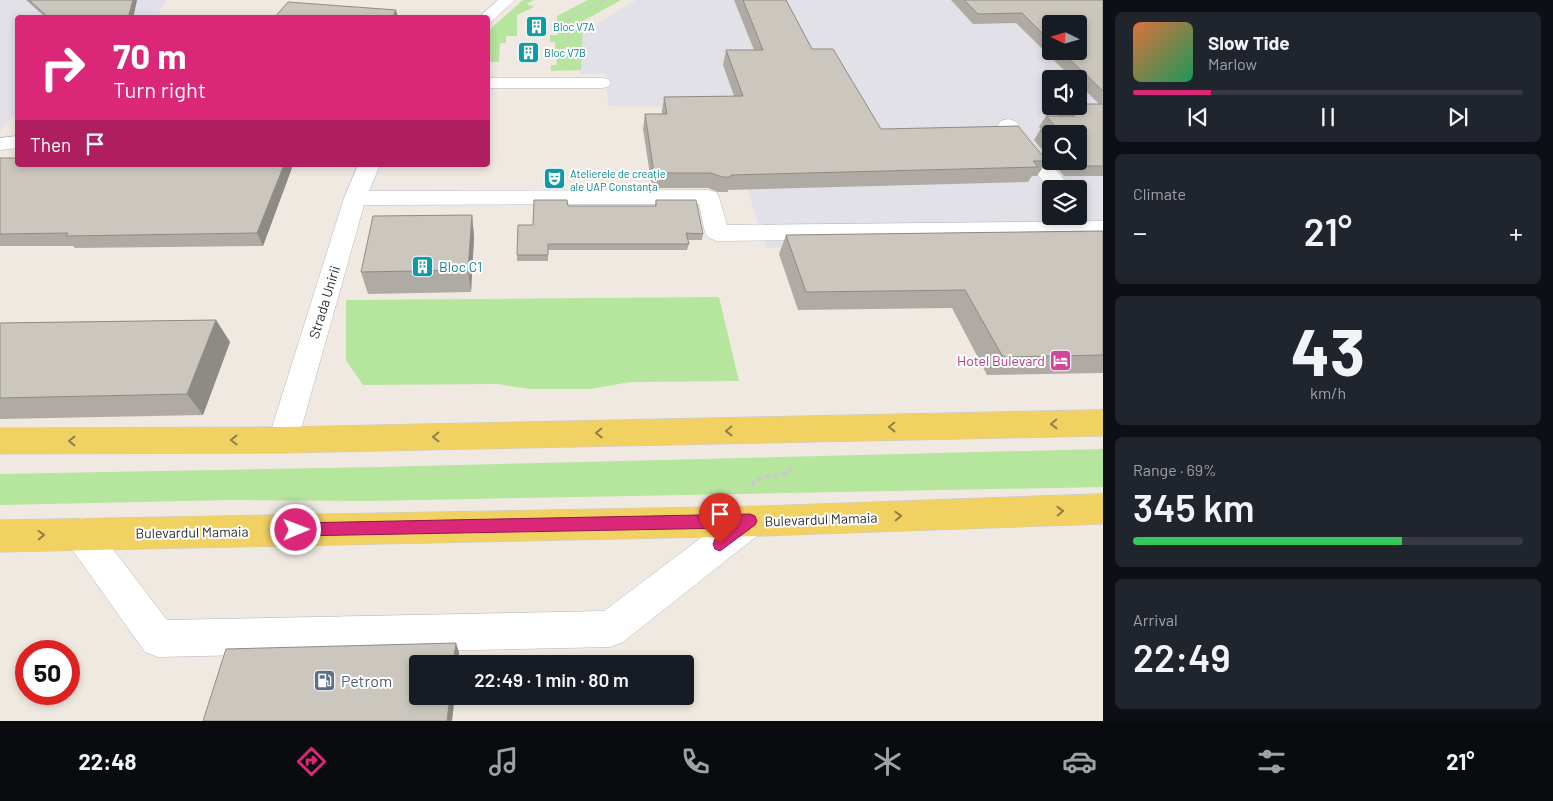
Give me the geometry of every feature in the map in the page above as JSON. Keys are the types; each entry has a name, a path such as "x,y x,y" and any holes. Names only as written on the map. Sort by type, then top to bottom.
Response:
{"main road":[{"path":"0,441 283,440 1103,423"},
{"name":"Bulevardul Mamaia","path":"0,536 752,507 1103,509"}],"street":[{"path":"490,15 507,0"},
{"path":"490,83 602,83"},
{"path":"1008,125 1053,180"},
{"path":"0,144 15,142"},
{"name":"Strada Unirii","path":"283,440 355,198 368,167"},
{"path":"355,198 708,197 718,233 1098,229"},
{"path":"1087,219 1098,229"},
{"path":"81,534 158,639 610,630 752,507"}],"path":[{"path":"565,83 569,18 605,0"},
{"path":"752,507 753,482 760,476 785,476 791,471 787,456"}],"shaded area":[{"path":"0,0 166,0 158,15 15,15 15,114 0,131"},
{"path":"636,0 1103,0 1103,241 766,248 721,107 608,106 606,74 581,74 581,33"}],"green space":[{"path":"523,0 534,0 527,4 534,7 517,15 517,36 506,36 506,43 500,43 499,62 490,62 490,29"},
{"path":"588,0 621,0 583,21 581,70 551,71 551,65 557,65 555,42 550,42 550,35 558,35 557,16"},
{"path":"719,297 739,381 631,382 590,389 530,389 497,384 363,385 346,360 346,300"},
{"path":"1103,449 1103,487 367,501 230,500 0,505 0,474 379,467"}],"building":[{"path":"29,0 133,0 129,15 46,15"},
{"path":"743,0 786,0 812,49 833,49 881,129 1018,126 1042,155 1042,161 1033,161 1038,167 731,175 731,177 722,177 711,173 654,173 645,114 667,114 664,97 743,96 726,50 763,50"},
{"path":"964,0 1103,0 1103,91 1087,76 1087,70 1081,70 1070,60 1088,60 1088,15 1042,15 1042,33 1022,13 978,14"},
{"path":"288,2 396,10 394,15 277,15"},
{"path":"1087,104 1103,104 1103,166 1087,166 1087,125 1054,125 1046,116 1087,115"},
{"path":"0,158 15,158 15,167 283,167 257,233 66,236 68,233 0,234"},
{"path":"534,200 567,200 568,206 656,206 656,200 696,200 703,234 686,233 689,244 548,244 548,255 517,255 518,225 533,225"},
{"path":"472,215 468,270 361,272 373,216"},
{"path":"1103,231 1103,355 1003,357 965,290 806,292 786,235"},
{"path":"216,320 187,394 0,398 0,323"},
{"name":"Petrom","path":"456,643 454,655 409,655 409,705 449,705 447,721 203,721 226,649"}],"place":[{"name":"Bloc V7A","path":"537,26"},
{"name":"Bloc V7B","path":"528,52"},
{"name":"Atelierele de creație ale UAP Constanța","path":"554,179"},
{"name":"Bloc C1","path":"423,266"},
{"name":"Hotel Bulevard","path":"1061,360"},
{"name":"Petrom","path":"325,680"}],"route":[{"path":"296,530 750,521 720,544"}]}
